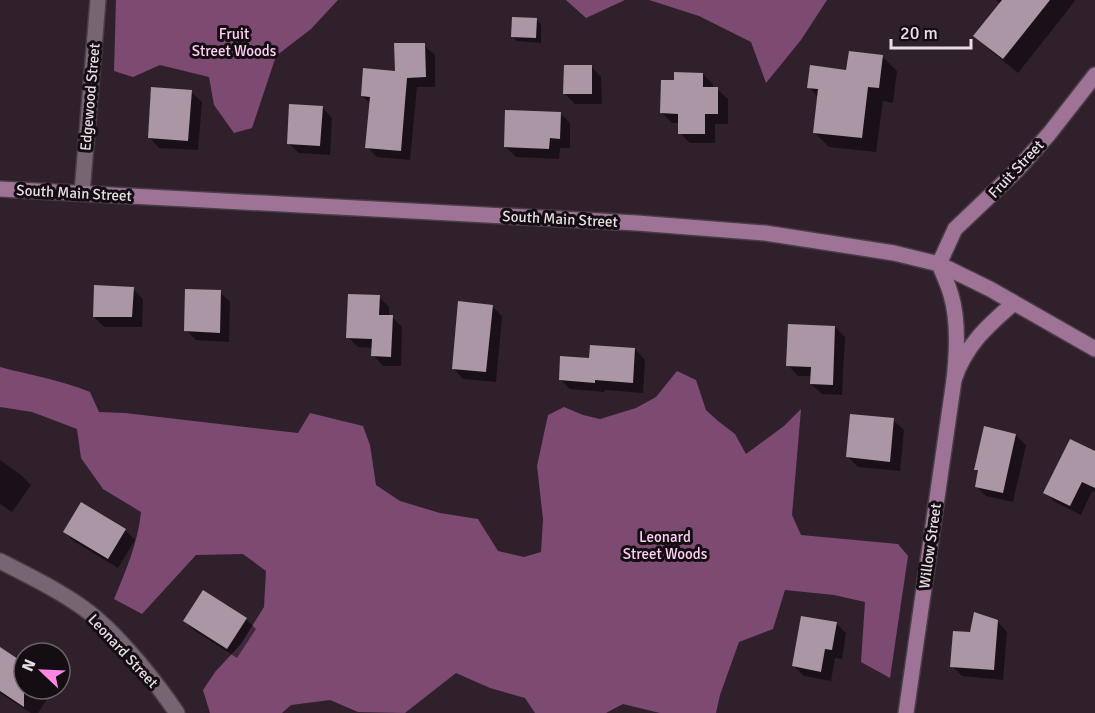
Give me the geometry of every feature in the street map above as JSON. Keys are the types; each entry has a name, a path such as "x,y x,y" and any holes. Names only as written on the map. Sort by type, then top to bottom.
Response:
{"main road":[{"name":"Fruit Street","path":"939,264 955,230 1017,170 1095,75"},
{"name":"South Main Street","path":"0,189 637,223 765,233 894,253 939,264 1095,349"},
{"path":"939,264 952,295 955,316 954,380"},
{"path":"954,380 958,367 972,343 1014,303"},
{"name":"Willow Street","path":"906,713 954,380"}],"street":[{"name":"Edgewood Street","path":"82,193 98,0"},
{"name":"Leonard Street","path":"0,561 47,586 96,617 141,665 177,713"}],"green space":[{"name":"Fruit Street Woods","path":"116,0 338,0 311,29 276,56 252,128 234,133 214,105 209,77 160,65 133,77 114,71"},
{"path":"566,0 625,0 586,18"},
{"path":"649,0 827,0 801,40 766,83 751,42 699,16"},
{"name":"Leonard Street Woods","path":"0,367 90,392 99,412 298,433 310,413 363,426 370,445 376,485 400,501 440,513 478,519 498,551 524,557 541,552 543,519 537,466 548,415 564,407 600,419 636,408 656,397 677,371 696,380 706,410 735,434 746,454 784,426 801,409 792,515 801,535 898,544 908,556 890,678 861,662 865,602 834,595 785,590 773,629 739,642 716,713 660,713 623,704 606,713 535,713 525,698 490,688 456,673 405,713 358,712 330,700 291,705 282,713 210,713 203,690 215,672 241,644 264,607 266,571 243,554 196,555 142,614 114,599 134,545 141,512 103,489 81,458 77,429 32,412 0,407"}],"building":[{"path":"1002,0 1050,0 1003,59 973,36"},
{"path":"512,17 537,18 536,38 511,37"},
{"path":"394,43 425,43 426,77 407,78 401,151 365,148 370,97 361,96 363,68 395,71"},
{"path":"849,51 883,55 879,88 868,87 862,138 813,133 818,89 807,88 810,65 846,70"},
{"path":"564,65 592,65 592,94 563,94"},
{"path":"674,72 703,73 703,87 718,87 718,114 705,114 705,134 678,134 678,114 660,113 661,80 674,80"},
{"path":"151,87 192,90 188,141 148,138"},
{"path":"289,104 323,106 320,146 287,144"},
{"path":"505,110 561,112 560,139 550,138 549,149 504,147"},
{"path":"94,285 134,287 132,317 93,317"},
{"path":"185,289 221,290 220,333 184,331"},
{"path":"348,294 380,295 379,315 393,315 391,357 371,356 372,339 346,338"},
{"path":"458,301 493,305 486,372 452,369"},
{"path":"788,324 835,326 833,385 810,384 811,367 786,366"},
{"path":"590,345 635,348 633,383 559,380 560,356 589,358"},
{"path":"850,414 894,418 890,462 846,457"},
{"path":"984,426 1016,434 1003,493 975,487 978,470 974,470"},
{"path":"1070,439 1095,451 1095,488 1082,482 1070,506 1043,493"},
{"path":"81,502 126,529 108,559 63,532"},
{"path":"203,590 247,618 227,649 183,621"},
{"path":"974,612 998,620 994,670 950,667 953,631 970,632"},
{"path":"801,616 837,622 832,650 825,649 821,672 792,666"},
{"path":"0,647 12,655 12,699 0,691"},
{"path":"15,701 24,701 24,707"}]}
